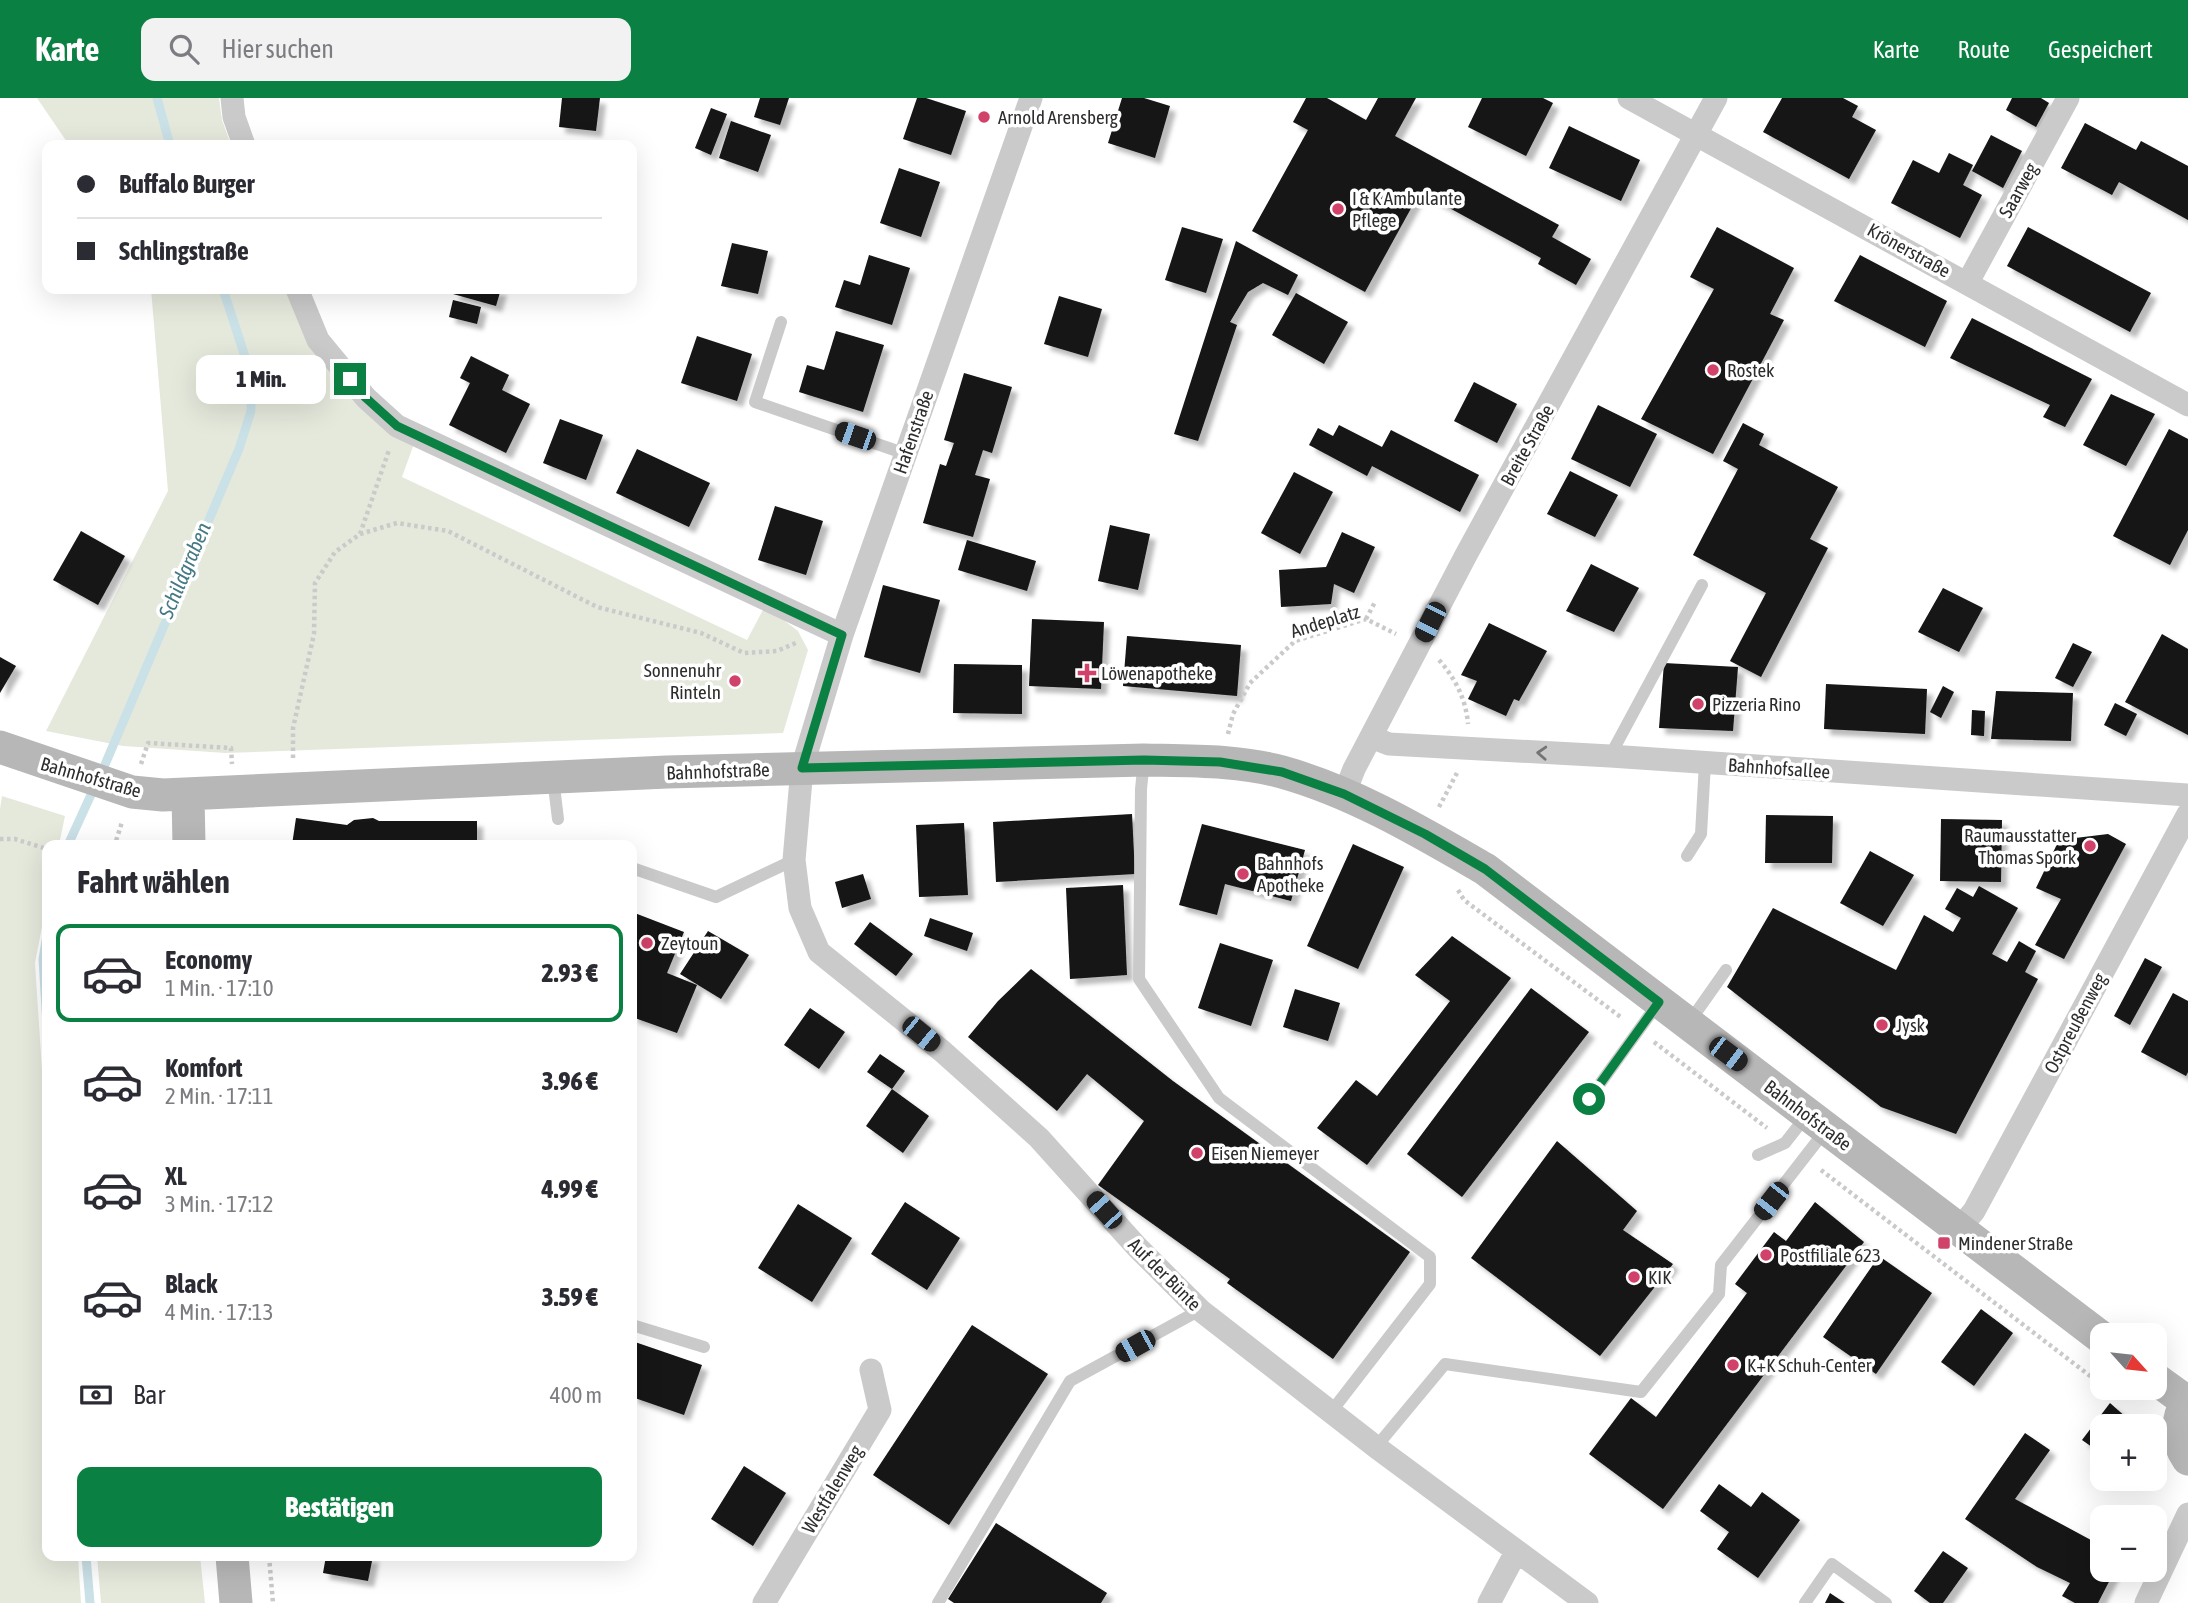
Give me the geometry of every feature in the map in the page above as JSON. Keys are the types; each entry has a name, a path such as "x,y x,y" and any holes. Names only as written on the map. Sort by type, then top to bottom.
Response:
{"main road":[{"name":"Bahnhofstraße","path":"15,753 132,793 175,795 802,768 1144,760 1220,762 1282,772 1344,794 1425,834 1485,869 2090,1329"},
{"path":"175,795 188,840"},
{"path":"2167,1387 2187,1401 2180,1414 2178,1428 2180,1442 2188,1459"},
{"path":"232,1561 236,1603"}],"street":[{"path":"232,98 234,117 242,140"},
{"name":"Hafenstraße","path":"802,768 835,632 906,454 1031,98"},
{"name":"Krönerstraße","path":"1629,98 2188,405"},
{"name":"Breite Straße","path":"1344,794 1419,645 1716,98"},
{"name":"Saarweg","path":"1968,282 2068,98"},
{"path":"299,294 318,340 366,398 397,426 835,632"},
{"name":"Bahnhofsallee","path":"1371,737 1389,744 1611,756 2188,795"},
{"name":"Auf der Bünte","path":"802,768 794,860 800,908 819,952 942,1051 1039,1138 1137,1247 1199,1310 1376,1447 1587,1603"},
{"name":"Ostpreußenweg","path":"1958,1230 1974,1210 2188,814"},
{"name":"Westfalenweg","path":"764,1603 880,1410 871,1370"},
{"path":"2146,1603 2188,1514"},
{"path":"1489,1603 1516,1552"}],"lane":[{"path":"781,322 755,402 906,454"},
{"path":"1611,756 1702,585"},
{"path":"1144,760 1141,789 1139,979 1219,1098 1430,1257 1430,1283 1331,1412"},
{"path":"1687,856 1701,834 1705,763"},
{"path":"553,778 558,819"},
{"path":"637,869 716,897 794,860"},
{"path":"1688,1024 1726,970"},
{"path":"1589,1099 1659,1002"},
{"path":"1758,1155 1786,1143 1817,1122"},
{"path":"1376,1447 1445,1363 1641,1392 1719,1294 1721,1265 1804,1157 1817,1122"},
{"path":"938,1603 1070,1381 1199,1310"},
{"path":"637,1327 704,1347"},
{"path":"1805,1603 1832,1564 1886,1603"}],"path":[{"path":"360,534 397,426"},
{"path":"294,789 293,729 314,634 315,583 335,552 360,534 397,523 448,531 597,607 701,634 744,653 777,651 835,632"},
{"path":"1366,619 1375,602"},
{"name":"Andeplatz","path":"1220,762 1233,714 1250,682 1295,641 1366,619 1419,645 1437,658 1452,676 1467,708 1470,749"},
{"path":"176,744 220,747"},
{"path":"1425,834 1470,749"},
{"path":"0,839 15,839 42,847"},
{"path":"1458,889 1464,900 1786,1143"},
{"path":"1804,1157 2090,1376"},
{"path":"269,1561 273,1603"}],"shaded area":[{"path":"37,98 219,98 222,120 229,140 66,140"},
{"path":"151,294 287,294 309,345 415,441 402,477 747,640 765,606 798,631 808,650 783,733 225,753 123,746 46,731 168,491"},
{"path":"2,796 65,816 60,840 42,840 42,927 35,963 42,1070 42,1561 78,1561 81,1603 0,1603"},
{"path":"97,1561 201,1561 205,1603 101,1603"}],"building":[{"path":"562,98 600,98 596,131 559,127"},
{"path":"760,98 789,98 780,125 754,117"},
{"path":"917,98 926,98 966,111 951,155 903,139"},
{"path":"1122,98 1144,98 1170,106 1155,158 1108,143"},
{"name":"I & K Ambulante Pflege","path":"1306,98 1327,98 1366,120 1378,98 1416,98 1395,136 1559,225 1552,237 1591,259 1576,285 1538,264 1541,258 1420,192 1365,292 1252,231 1308,130 1293,122"},
{"path":"1482,98 1543,98 1553,103 1526,156 1468,127"},
{"path":"1782,98 1843,98 1858,106 1852,117 1876,130 1849,179 1763,132"},
{"path":"2012,98 2041,98 2049,103 2036,127 2006,110"},
{"path":"711,108 727,114 711,155 695,148"},
{"path":"731,121 771,135 758,172 719,158"},
{"path":"2085,123 2136,150 2141,141 2188,166 2188,220 2119,182 2112,195 2061,168"},
{"path":"1569,126 1640,160 1621,201 1549,168"},
{"path":"1991,135 2022,151 2003,188 1972,171"},
{"path":"1949,153 1973,165 1963,185 1982,195 1960,238 1891,203 1913,160 1939,173"},
{"path":"899,168 940,182 921,237 880,223"},
{"path":"1182,227 1223,239 1206,293 1165,280"},
{"name":"Rostek","path":"1717,227 1794,268 1770,314 1784,320 1713,454 1641,419 1714,289 1690,277"},
{"path":"2028,227 2151,293 2130,332 2007,266"},
{"path":"1236,241 1298,275 1288,295 1263,283 1248,292 1230,322 1237,325 1198,441 1174,434"},
{"path":"732,243 768,251 758,294 721,286"},
{"path":"869,255 910,268 892,325 835,307 844,280 860,285"},
{"path":"1860,255 1947,301 1925,347 1834,301"},
{"path":"1296,293 1348,322 1324,364 1272,335"},
{"path":"453,294 500,294 496,306"},
{"path":"1059,296 1102,309 1088,357 1044,344"},
{"path":"453,300 481,307 477,324 449,317"},
{"path":"1972,318 2092,379 2065,427 2043,417 2050,405 1950,358"},
{"path":"836,331 884,345 863,412 799,392 807,365 824,370"},
{"path":"697,336 752,354 737,401 681,383"},
{"path":"471,356 509,375 502,390 530,404 506,453 449,425 470,383 460,378"},
{"path":"964,373 1012,387 992,453 983,450 975,475 990,479 973,537 923,523 940,464 946,466 954,443 944,440"},
{"path":"1474,382 1517,404 1497,443 1454,421"},
{"path":"2111,394 2155,414 2126,466 2083,445"},
{"path":"1598,405 1657,434 1630,487 1571,459"},
{"path":"560,419 603,435 586,480 543,463"},
{"path":"1743,423 1764,434 1759,445 1838,487 1810,539 1828,548 1761,677 1730,661 1766,593 1693,555 1738,469 1723,461"},
{"path":"1339,425 1382,447 1391,430 1479,475 1460,512 1372,466 1367,476 1309,445 1318,428 1333,436"},
{"path":"2169,429 2188,439 2188,530 2170,565 2113,536"},
{"path":"637,449 710,483 689,527 616,493"},
{"path":"1570,471 1618,495 1595,537 1547,514"},
{"path":"1294,472 1333,492 1300,554 1261,533"},
{"path":"775,506 823,521 806,575 758,560"},
{"path":"1110,525 1150,534 1138,590 1098,581"},
{"path":"81,531 125,556 98,605 53,580"},
{"path":"1342,532 1375,547 1354,593 1334,584 1331,604 1281,607 1279,570 1326,567"},
{"path":"967,540 1036,561 1027,591 958,570"},
{"path":"1591,564 1639,588 1614,632 1566,611"},
{"path":"883,585 940,600 920,673 864,657"},
{"path":"1943,588 1983,608 1959,652 1918,632"},
{"path":"1032,619 1104,622 1101,689 1029,686"},
{"path":"1489,623 1547,651 1519,701 1514,699 1506,716 1468,699 1477,681 1461,675"},
{"path":"2162,634 2188,649 2188,735 2125,702"},
{"path":"1127,636 1241,645 1237,696 1123,686"},
{"path":"2073,643 2092,652 2073,687 2055,678"},
{"path":"0,657 16,666 0,693"},
{"path":"1664,663 1738,667 1733,731 1659,728"},
{"path":"954,664 1022,665 1022,714 953,713"},
{"path":"1826,684 1927,689 1925,734 1824,729"},
{"path":"1943,686 1954,692 1941,718 1930,712"},
{"path":"1996,691 2073,693 2071,741 1991,739"},
{"path":"2115,703 2137,714 2126,736 2104,725"},
{"path":"1972,710 1985,711 1984,736 1971,735"},
{"path":"1132,814 1135,874 996,882 993,822"},
{"path":"1766,815 1833,816 1832,863 1765,863"},
{"path":"296,818 347,825 354,820 373,818 379,821 477,821 477,840 293,840"},
{"path":"1941,819 2002,820 2001,882 1940,881"},
{"path":"964,823 968,895 919,897 916,825"},
{"name":"Bahnhofs Apotheke","path":"1202,824 1305,850 1291,901 1225,884 1217,915 1179,905"},
{"path":"2108,834 2126,844 2064,959 2035,945 2061,899 2036,888 2059,840"},
{"path":"1353,844 1404,867 1358,969 1307,946"},
{"path":"1870,851 1914,875 1883,926 1840,903"},
{"path":"863,874 871,899 842,908 835,882"},
{"path":"1123,885 1127,975 1070,979 1066,888"},
{"path":"1979,886 2018,908 1992,954 2007,962 2019,941 2036,951 2025,972 2038,979 1956,1134 1881,1107 1727,987 1773,908 1896,970 1924,915 1953,932 1961,918 1945,909 1957,888 1973,897"},
{"path":"637,914 684,932 667,973 697,985 677,1033 637,1019"},
{"path":"930,918 973,933 967,951 924,936"},
{"path":"870,922 913,954 896,976 854,944"},
{"path":"708,931 749,955 721,999 680,974"},
{"path":"1452,936 1511,978 1367,1165 1317,1128 1356,1080 1377,1096 1450,1001 1415,975"},
{"path":"1220,943 1273,960 1251,1026 1198,1008"},
{"path":"2145,958 2162,967 2130,1025 2114,1016"},
{"name":"Eisen Niemeyer","path":"1031,969 1173,1081 1410,1252 1333,1359 1227,1283 1230,1279 1098,1185 1144,1121 1087,1074 1057,1111 968,1037 998,1001"},
{"path":"1531,988 1589,1032 1462,1197 1407,1154"},
{"path":"1295,989 1340,1003 1328,1041 1283,1027"},
{"path":"2173,993 2188,1001 2186,1076 2141,1052"},
{"path":"810,1008 845,1032 819,1069 784,1045"},
{"path":"880,1054 905,1071 892,1089 867,1072"},
{"path":"892,1089 929,1116 903,1153 866,1126"},
{"path":"1557,1141 1637,1211 1623,1230 1673,1264 1600,1356 1471,1258"},
{"path":"905,1202 960,1238 927,1290 871,1254"},
{"name":"K+K Schuh-Center","path":"1815,1202 1864,1242 1663,1509 1589,1454 1631,1398 1656,1417 1747,1293 1735,1284 1774,1232 1786,1241"},
{"path":"798,1204 852,1238 812,1302 758,1268"},
{"path":"1879,1256 1932,1293 1876,1374 1823,1337"},
{"path":"1981,1309 2013,1333 1974,1386 1941,1362"},
{"path":"972,1325 1048,1374 949,1525 873,1475"},
{"path":"637,1343 702,1365 684,1415 637,1399"},
{"path":"2110,1403 2122,1414 2102,1414"},
{"path":"2090,1429 2090,1446 2082,1440"},
{"path":"2025,1433 2050,1450 2015,1499 2090,1540 2090,1582 2109,1582 2098,1603 2075,1603 2062,1596 2070,1583 2037,1567 1965,1519"},
{"path":"744,1466 786,1493 753,1546 711,1519"},
{"path":"1719,1484 1751,1507 1762,1492 1800,1520 1758,1578 1717,1549 1729,1532 1700,1511"},
{"path":"996,1523 1107,1593 1101,1603 954,1603 948,1599"},
{"path":"1943,1551 1968,1568 1943,1603 1930,1603 1914,1591"},
{"path":"325,1561 372,1561 368,1581 323,1573"},
{"path":"1830,1593 1845,1603 1825,1603"}],"waterway":[{"name":"Schildgraben","path":"157,98 169,140"},
{"name":"Schildgraben","path":"101,774 239,449 251,411 251,375 225,294"},
{"name":"Schildgraben","path":"70,840 95,786"},
{"name":"Schildgraben","path":"86,1561 90,1603"}],"place":[{"name":"Arnold Arensberg","path":"984,117"},
{"name":"I & K Ambulante Pflege","path":"1338,209"},
{"name":"Rostek","path":"1713,370"},
{"name":"Löwenapotheke","path":"1087,673"},
{"name":"Sonnenuhr Rinteln","path":"735,681"},
{"name":"Pizzeria Rino","path":"1698,704"},
{"name":"Raumausstatter Thomas Spork","path":"2090,846"},
{"name":"Bahnhofs Apotheke","path":"1243,874"},
{"name":"Zeytoun","path":"647,943"},
{"name":"Jysk","path":"1882,1025"},
{"name":"Eisen Niemeyer","path":"1197,1153"},
{"name":"Mindener Straße","path":"1944,1243"},
{"name":"Postfiliale 623","path":"1766,1255"},
{"name":"KIK","path":"1634,1277"},
{"name":"K+K Schuh-Center","path":"1733,1365"}],"route":[{"path":"350,379 366,398 397,426 842,635 802,768 1144,760 1220,762 1282,772 1344,794 1465,857 1485,869 1659,1002 1589,1099"}]}
